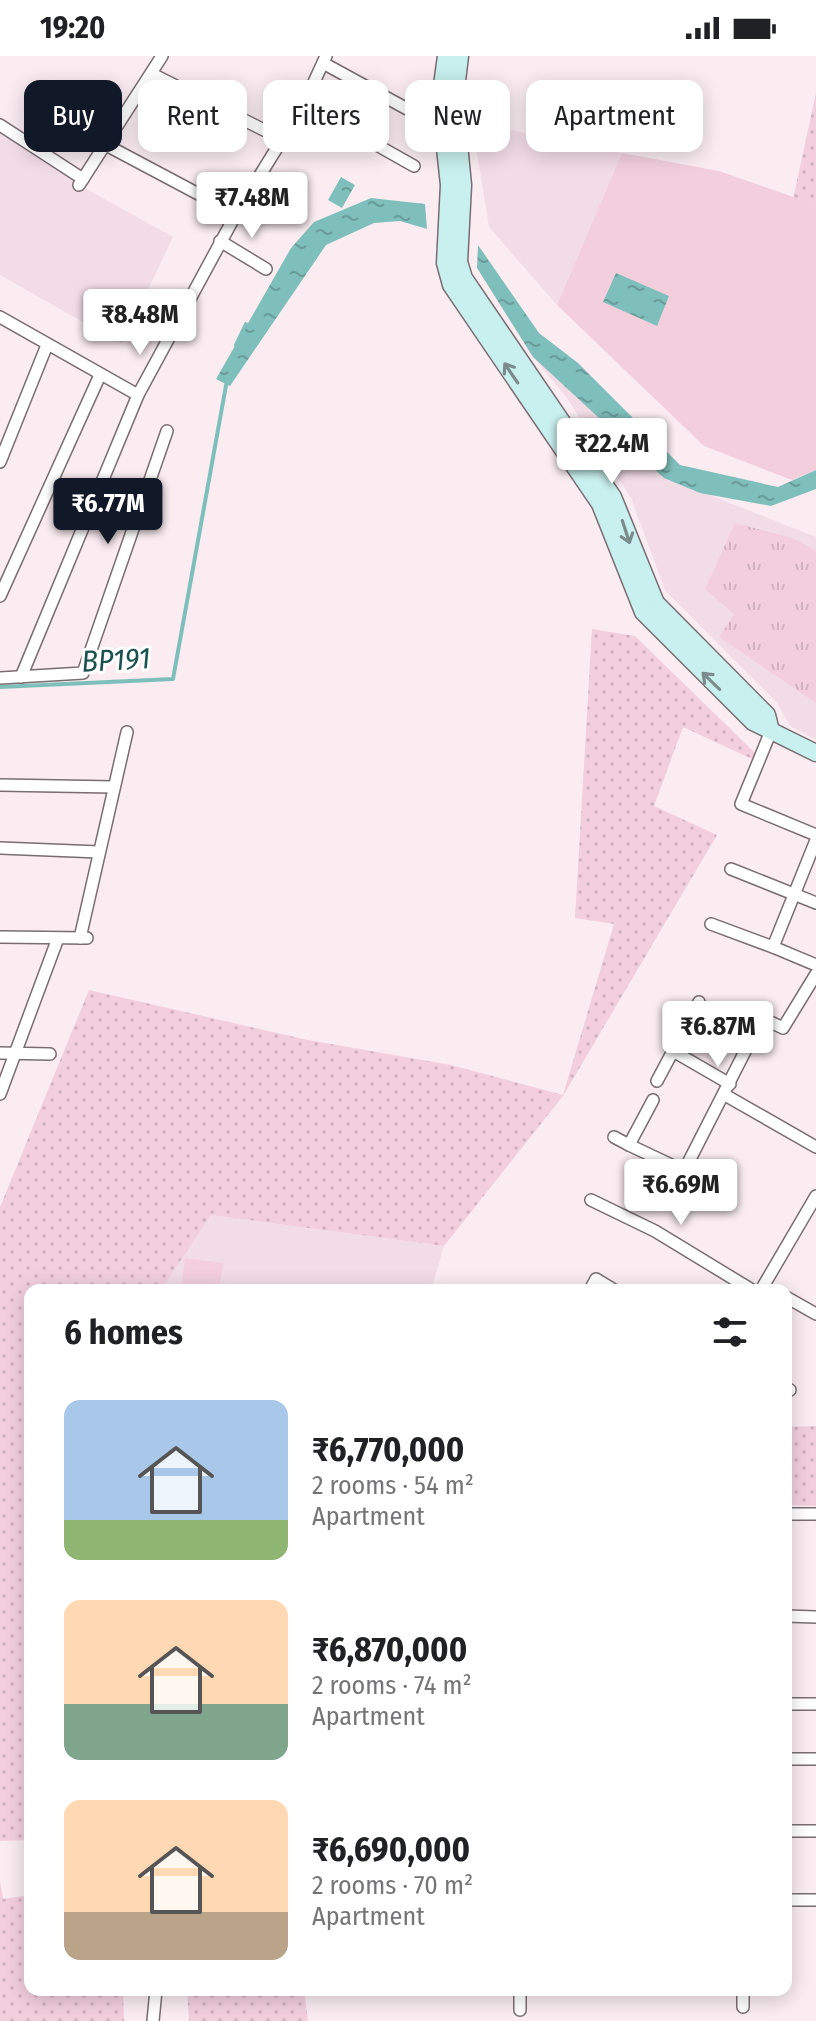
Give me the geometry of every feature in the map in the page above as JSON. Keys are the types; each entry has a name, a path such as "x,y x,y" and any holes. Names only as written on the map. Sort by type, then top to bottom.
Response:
{"main road":[{"path":"446,56 437,122 464,278 613,497 656,603 767,715 771,731"},
{"path":"460,56 452,122 459,144 463,185 454,226 446,241 445,263 451,285 600,504 643,612 753,722 816,753"}],"street":[{"path":"122,123 162,56"},
{"path":"315,80 325,60 405,107"},
{"path":"152,74 263,130"},
{"path":"0,125 24,142"},
{"path":"38,152 81,182 104,152"},
{"path":"119,152 236,214"},
{"path":"21,677 138,395 220,241 274,152"},
{"path":"389,152 414,166"},
{"path":"220,241 266,269"},
{"path":"0,317 138,395"},
{"path":"0,462 47,345"},
{"path":"0,596 100,375"},
{"path":"0,678 83,673 167,431"},
{"path":"771,731 741,804 816,837 773,947"},
{"path":"0,937 84,938 99,852 127,732"},
{"path":"0,785 114,787"},
{"path":"0,848 99,852"},
{"path":"731,869 816,903"},
{"path":"711,924 816,965"},
{"path":"0,1094 58,938"},
{"path":"668,1197 728,1089 762,1018 783,1028 816,974"},
{"path":"657,1081 699,1002"},
{"path":"673,1051 816,1147"},
{"path":"0,1053 50,1054"},
{"path":"629,1145 653,1100"},
{"path":"614,1137 684,1171"},
{"path":"768,1284 811,1216 816,1196"},
{"path":"591,1200 655,1231 742,1284"},
{"path":"792,1300 816,1314"},
{"path":"792,1514 816,1514"},
{"path":"792,1616 816,1617"},
{"path":"792,1704 816,1704"},
{"path":"792,1759 816,1759"},
{"path":"792,1831 816,1831"},
{"path":"792,1900 816,1900"},
{"path":"153,2021 155,1996"},
{"path":"520,1996 520,2010"},
{"path":"743,1996 743,2007"}],"shaded area":[{"path":"510,130 526,133 526,152 622,153 557,305 489,227 477,152 510,152"},
{"path":"0,133 24,149 24,152 29,152 79,185 173,237 122,344 0,275"},
{"path":"533,357 664,477 816,537 816,740 790,726 777,703 665,590 631,498 567,398"},
{"path":"211,1215 444,1246 433,1284 165,1284"}],"green space":[{"path":"816,93 816,205 793,199"},
{"path":"622,153 719,171 816,205 816,470 792,480 704,446 557,305"},
{"path":"735,523 793,538 816,551 816,703 719,637 734,614 705,589"},
{"path":"592,629 635,636 755,753 752,759 683,727 654,806 717,835 563,1096 444,1246 211,1215 165,1284 24,1284 24,1840 0,1841 0,1207 89,990 308,1040 451,1065 563,1095 614,924 575,918"},
{"path":"185,1258 223,1263 220,1284 182,1284"},
{"path":"816,1426 816,1506 792,1505 792,1427"},
{"path":"0,1881 3,1899 24,1896 24,1996 123,1996 124,2021 0,2021"},
{"path":"187,1996 305,1996 308,2021 189,2021"}],"water":[{"path":"341,177 355,185 342,208 328,200"},
{"path":"371,198 425,204 427,229 400,221 374,223 326,245 230,386 216,379 291,248 314,222"},
{"path":"478,245 539,333 578,363 680,465 778,487 816,470 816,489 771,506 700,493 664,478 533,357 477,268"},
{"path":"616,273 669,296 657,326 603,302"}],"waterway":[{"name":"BP191","path":"236,345 246,324"},
{"name":"BP191","path":"0,687 173,679 227,380"}]}
